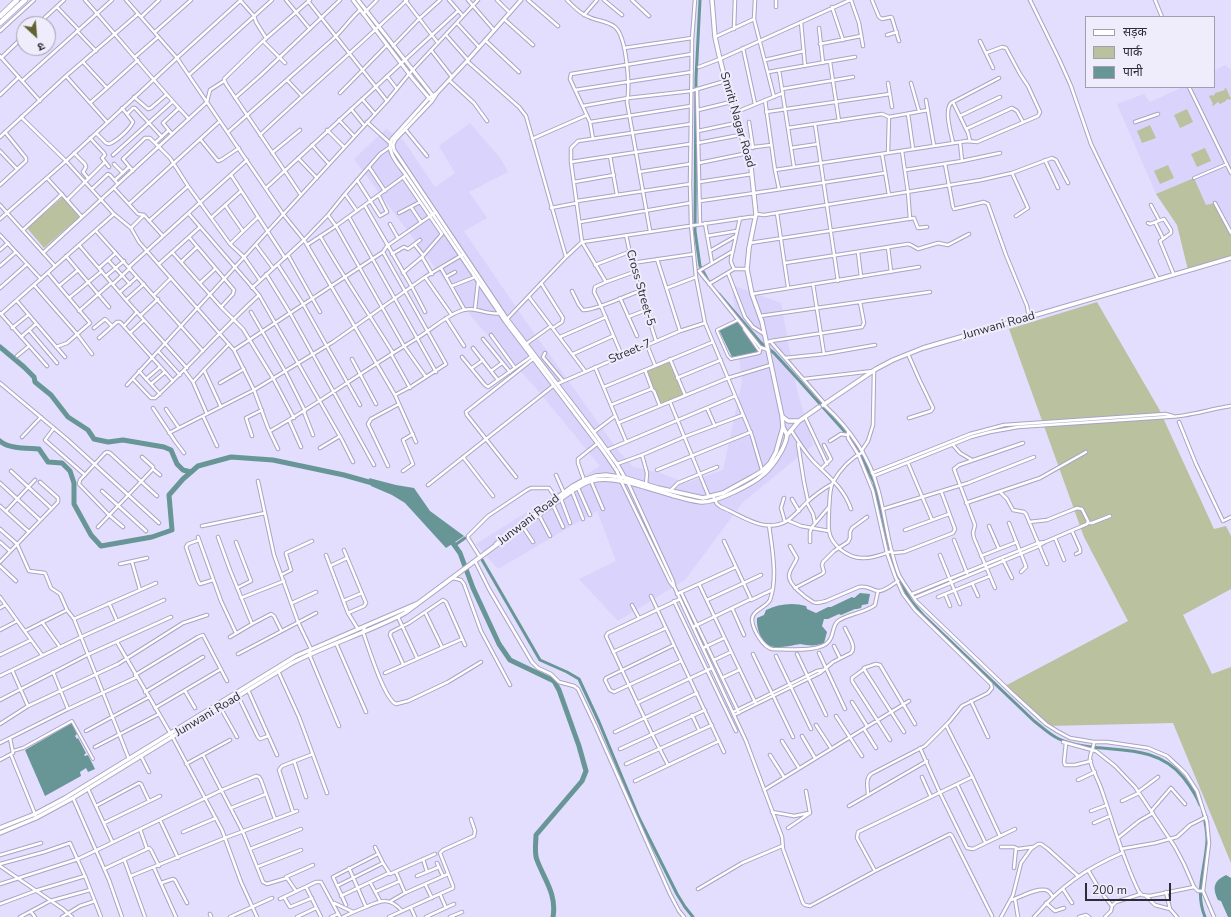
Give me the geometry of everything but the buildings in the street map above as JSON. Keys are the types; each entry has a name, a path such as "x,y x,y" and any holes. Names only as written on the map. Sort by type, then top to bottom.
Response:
{"highway":[{"path":"0,16 17,0"},
{"path":"0,23 25,0"}],"main road":[{"name":"Smriti Nagar Road","path":"712,0 715,37 725,81 736,123 748,153 752,174 756,216 750,243 747,268 752,294 760,316 768,350 783,427"},
{"name":"Junwani Road","path":"824,404 893,360 923,348 1231,258"},
{"name":"Junwani Road","path":"495,546 500,540 556,498 584,480 601,475 620,479 658,492 703,502 737,488 764,474 771,467 791,430 799,421 820,407"},
{"path":"782,416 788,421 799,421"},
{"name":"Junwani Road","path":"737,488 762,471 770,463 776,452 783,427"},
{"path":"783,427 787,435"},
{"name":"Junwani Road","path":"0,833 73,798 129,760 141,756 171,735 248,690 277,670 309,654 398,617 572,491 591,481 626,478 646,485 695,497 712,498"},
{"name":"Junwani Road","path":"0,828 35,816 311,649 419,603"}],"street":[{"path":"0,31 34,0"},
{"path":"47,16 64,0"},
{"path":"85,0 138,60 152,80 189,119"},
{"path":"22,81 112,0"},
{"path":"126,0 176,58 283,214 304,240 330,287 395,395 416,442"},
{"path":"0,136 115,34 159,0"},
{"path":"154,32 191,0"},
{"path":"0,219 74,154 152,80 240,0 254,16 266,38"},
{"path":"189,76 272,0"},
{"path":"286,0 310,29"},
{"path":"235,98 340,0"},
{"path":"353,0 363,14 393,46 409,74 432,98"},
{"path":"358,0 367,11 388,45 412,71 432,98"},
{"path":"363,14 377,0"},
{"path":"260,135 377,29 406,0 438,43"},
{"path":"393,46 440,0"},
{"path":"449,0 463,16"},
{"path":"468,0 494,30"},
{"path":"127,385 478,0"},
{"path":"497,0 510,13"},
{"path":"390,143 468,60 521,0"},
{"path":"528,0 558,26"},
{"path":"567,0 584,15 615,26 618,31 624,48 629,81 627,102 650,231"},
{"path":"571,4 574,0"},
{"path":"584,15 598,0"},
{"path":"604,0 622,15"},
{"path":"632,0 649,16"},
{"path":"695,0 692,38 690,203 696,277 705,322 750,432 762,471"},
{"path":"734,29 735,0"},
{"path":"755,0 754,19 774,97"},
{"path":"776,0 776,7"},
{"path":"699,67 851,0 859,23 863,46"},
{"path":"872,0 878,18 882,19 891,16 900,41"},
{"path":"1030,0 1071,86 1092,144 1103,169 1158,279"},
{"path":"1155,0 1162,16"},
{"path":"43,253 207,102 210,90 224,81 225,77 266,38 309,1 362,71 387,101"},
{"path":"57,7 96,51"},
{"path":"832,8 843,40"},
{"path":"228,132 336,37 348,24 352,17 360,10"},
{"path":"266,188 458,10"},
{"path":"504,19 533,45"},
{"path":"715,37 754,19"},
{"path":"801,22 805,66"},
{"path":"457,23 479,47"},
{"path":"819,28 823,63"},
{"path":"887,35 897,32"},
{"path":"446,34 468,60 519,107 528,120 551,208 566,257"},
{"path":"820,44 861,36"},
{"path":"135,57 158,37"},
{"path":"624,48 692,38"},
{"path":"486,40 520,72"},
{"path":"263,41 285,63"},
{"path":"980,41 993,68"},
{"path":"16,43 0,57 40,101"},
{"path":"340,93 388,45"},
{"path":"775,170 960,142 977,142 1040,114 1028,86 1006,48 1002,47 986,53"},
{"path":"743,48 755,104"},
{"path":"431,50 452,77"},
{"path":"765,60 804,51"},
{"path":"593,139 590,122 570,79 570,76 573,73 692,54"},
{"path":"768,72 855,57"},
{"path":"90,103 138,60"},
{"path":"83,62 107,88"},
{"path":"830,62 839,121"},
{"path":"779,70 794,167"},
{"path":"575,90 692,72"},
{"path":"66,76 107,122"},
{"path":"387,76 397,88"},
{"path":"0,95 19,77"},
{"path":"782,89 853,77"},
{"path":"953,143 947,109 948,106 952,102 999,78"},
{"path":"287,80 302,96"},
{"path":"449,80 474,103 487,122"},
{"path":"224,81 301,195"},
{"path":"583,106 628,98 691,91 725,81"},
{"path":"888,83 892,107"},
{"path":"911,83 919,111"},
{"path":"1190,88 1231,173"},
{"path":"697,89 700,224"},
{"path":"734,113 783,93"},
{"path":"766,112 890,94"},
{"path":"134,97 146,108 150,109 166,95"},
{"path":"960,116 1000,97"},
{"path":"252,288 266,274 278,265 328,215 369,167 383,152 391,147 395,140 432,98"},
{"path":"362,99 375,114"},
{"path":"765,100 779,189"},
{"path":"926,100 934,146"},
{"path":"113,155 172,102"},
{"path":"698,110 731,102"},
{"path":"952,102 966,129 970,141"},
{"path":"590,122 691,106"},
{"path":"96,133 108,144 113,142 133,123 122,108"},
{"path":"127,114 135,108 162,136"},
{"path":"172,134 163,124 179,108"},
{"path":"966,129 1012,108 1017,111 1023,122"},
{"path":"351,109 366,124 390,143 391,152 404,176 420,202 431,215"},
{"path":"788,128 882,114 889,117 928,110"},
{"path":"908,114 913,149"},
{"path":"1135,122 1158,114"},
{"path":"532,139 587,115"},
{"path":"21,117 86,181 114,214 131,228 139,242 234,350 254,390 278,449"},
{"path":"888,153 889,117"},
{"path":"339,120 354,136"},
{"path":"129,204 220,121"},
{"path":"749,122 753,148"},
{"path":"698,131 736,123"},
{"path":"606,282 582,242 571,162 571,148 578,141 691,124"},
{"path":"815,124 822,163 838,281"},
{"path":"405,129 426,156"},
{"path":"155,143 169,130"},
{"path":"272,153 300,130"},
{"path":"327,130 344,148"},
{"path":"0,185 26,158 5,132"},
{"path":"698,143 740,135"},
{"path":"133,171 123,160 124,158 147,137 150,138 173,164 230,244 244,257 260,280"},
{"path":"90,138 105,154 102,158 109,166"},
{"path":"200,139 218,161 238,148"},
{"path":"960,142 962,161"},
{"path":"571,162 690,144"},
{"path":"791,148 818,144"},
{"path":"312,145 329,164"},
{"path":"746,148 771,145"},
{"path":"391,147 436,212 478,282 533,357 594,432 626,478 674,586 734,713 782,837 782,846 803,903 808,906 947,835 951,835 992,916"},
{"path":"0,151 17,169"},
{"path":"902,151 910,219"},
{"path":"699,162 748,153"},
{"path":"905,170 1000,153"},
{"path":"74,154 86,166 83,172 88,178"},
{"path":"882,154 889,195"},
{"path":"610,156 617,196"},
{"path":"298,158 317,178"},
{"path":"506,320 582,242 777,213 981,180 1012,173 1052,158 1056,160 1068,183"},
{"path":"80,310 122,276 163,236 247,160"},
{"path":"1045,160 1058,188"},
{"path":"67,200 105,162"},
{"path":"114,164 123,173"},
{"path":"639,172 690,164"},
{"path":"945,164 953,208 984,202 988,204 1006,255 1027,306 1029,317"},
{"path":"1194,178 1226,164"},
{"path":"115,180 129,167"},
{"path":"369,167 385,191"},
{"path":"700,201 755,194 885,173"},
{"path":"1012,173 1028,208 1016,216"},
{"path":"92,189 108,174 118,184"},
{"path":"699,182 752,174"},
{"path":"231,175 267,231 286,256 320,312"},
{"path":"574,182 614,175"},
{"path":"307,245 365,206 404,176"},
{"path":"404,176 443,233 462,255 501,313"},
{"path":"46,178 82,217"},
{"path":"357,180 379,215 387,213 379,196"},
{"path":"551,208 577,202 690,184"},
{"path":"149,221 188,186"},
{"path":"114,188 138,214 144,215 163,236"},
{"path":"211,218 241,191"},
{"path":"23,230 62,194"},
{"path":"345,194 357,211"},
{"path":"399,214 420,202"},
{"path":"580,222 690,203"},
{"path":"1215,203 1231,233"},
{"path":"0,205 55,266"},
{"path":"225,205 243,231"},
{"path":"1151,205 1159,220"},
{"path":"365,206 426,312"},
{"path":"411,207 421,222"},
{"path":"234,350 383,252 387,246 436,212"},
{"path":"777,213 788,287"},
{"path":"47,366 0,314 114,214"},
{"path":"189,214 259,295 340,436 353,462"},
{"path":"131,228 144,215"},
{"path":"328,215 336,226 404,346 426,377"},
{"path":"230,244 258,217"},
{"path":"349,217 436,372"},
{"path":"734,269 731,262 740,218"},
{"path":"1148,223 1150,224 1164,218 1171,230 1171,233 1163,238 1161,242 1174,275"},
{"path":"750,243 910,219 915,219 918,228 927,227"},
{"path":"1154,222 1163,238"},
{"path":"705,223 712,263"},
{"path":"390,224 398,238"},
{"path":"159,264 200,227"},
{"path":"96,230 204,351"},
{"path":"707,236 737,231"},
{"path":"403,273 423,256 443,233"},
{"path":"785,263 908,244 918,249 938,243 948,244 969,234"},
{"path":"0,235 41,279"},
{"name":"Cross Street-5","path":"626,235 634,272 656,341"},
{"path":"710,250 737,235"},
{"path":"320,236 344,278 370,316 410,388"},
{"path":"189,237 234,292 221,307"},
{"path":"392,254 404,247 408,250 420,240"},
{"path":"0,250 8,243"},
{"path":"256,244 273,268"},
{"path":"79,245 187,368"},
{"path":"414,245 423,256 432,274"},
{"path":"181,262 197,247"},
{"path":"888,247 891,272"},
{"path":"696,272 733,251"},
{"path":"0,266 16,252"},
{"path":"172,252 221,307 234,318 243,329 273,378 294,418"},
{"path":"383,252 446,363 445,366 436,372 410,388 395,395"},
{"path":"595,264 629,252"},
{"path":"858,252 861,277"},
{"path":"99,268 116,253"},
{"path":"632,263 694,254"},
{"path":"169,433 254,390 354,327 406,292 425,277 462,255"},
{"path":"66,256 109,307"},
{"path":"657,259 680,331"},
{"path":"108,260 130,284"},
{"path":"106,276 124,261"},
{"path":"0,288 27,264"},
{"path":"278,265 303,304 360,405"},
{"path":"752,294 919,267"},
{"path":"441,268 464,309"},
{"path":"709,284 734,269 747,268"},
{"path":"200,283 215,269"},
{"path":"59,286 78,270"},
{"path":"69,298 102,271"},
{"path":"699,271 740,320 761,348 768,350"},
{"path":"446,277 455,272"},
{"path":"622,356 593,289 606,282 634,272"},
{"path":"728,272 745,317 753,327 764,334"},
{"path":"48,273 90,323 67,343 56,347"},
{"path":"266,274 313,353 374,465"},
{"path":"120,293 138,277"},
{"path":"425,277 451,314"},
{"path":"452,286 475,277"},
{"path":"666,288 696,277"},
{"path":"154,295 171,278"},
{"path":"474,309 478,282"},
{"path":"526,344 562,322 563,318 541,283"},
{"path":"126,300 144,284"},
{"path":"813,284 824,354"},
{"path":"34,285 77,334 92,354"},
{"path":"572,291 579,306 583,310 590,310 640,291"},
{"path":"760,316 930,292"},
{"path":"133,379 151,398 155,398 204,351 234,318 259,295"},
{"path":"529,297 585,371"},
{"path":"620,298 637,336"},
{"path":"140,316 158,299"},
{"path":"16,301 65,357"},
{"path":"766,343 864,326 860,302"},
{"path":"270,431 294,418 428,331 451,314 464,309 474,309 494,314 501,313"},
{"path":"628,317 646,310"},
{"path":"124,326 137,312"},
{"path":"251,312 285,371 304,411 313,435"},
{"path":"12,328 28,315"},
{"path":"560,337 606,317"},
{"path":"446,318 464,346"},
{"path":"94,328 105,319 112,326"},
{"path":"130,333 144,320"},
{"path":"506,320 526,344 533,357"},
{"path":"760,352 738,320 717,330 728,356 731,359 758,354 760,352 761,348"},
{"path":"99,338 118,321 173,381"},
{"name":"Street-7","path":"428,485 555,385 656,341 705,322"},
{"path":"21,337 36,324"},
{"path":"29,330 57,363"},
{"path":"491,335 515,368"},
{"path":"573,354 613,336"},
{"path":"484,339 510,372"},
{"path":"771,341 833,413 872,472 883,510 890,552 896,567 903,594 915,610 990,684 992,688 991,691 962,706 934,738 920,748 870,774 867,781 868,794"},
{"path":"604,387 713,342"},
{"path":"194,382 229,344"},
{"path":"492,349 498,345"},
{"path":"647,345 655,365"},
{"path":"785,358 824,354 875,345"},
{"path":"17,356 29,346"},
{"path":"472,348 498,380"},
{"path":"158,351 180,375"},
{"path":"545,353 543,357 563,381"},
{"path":"908,354 934,408 931,411 908,418"},
{"path":"462,357 487,386 490,386 533,357"},
{"path":"516,477 466,412 533,357"},
{"path":"352,359 376,404"},
{"path":"670,359 685,395"},
{"path":"472,368 482,360"},
{"path":"677,378 720,360"},
{"path":"491,371 502,363"},
{"path":"618,423 728,378 771,365"},
{"path":"146,379 160,367"},
{"path":"595,367 626,441"},
{"path":"184,370 194,382 207,414"},
{"path":"204,370 221,407"},
{"path":"220,383 244,370"},
{"path":"644,370 660,406"},
{"path":"140,371 160,394"},
{"path":"787,522 799,512 807,502 833,483 848,462 860,452 868,441 873,425 874,371 804,380"},
{"path":"151,384 165,372"},
{"path":"0,383 95,464 159,524"},
{"path":"555,385 598,443 620,479 670,582 674,586"},
{"path":"611,405 652,389"},
{"path":"606,450 735,396"},
{"path":"670,402 700,474 712,498 717,504 758,524 769,525 787,522 829,531"},
{"path":"388,466 368,424 371,419 399,404"},
{"name":"Junwani Road","path":"820,407 824,404"},
{"path":"874,476 981,434 1011,428 1178,417 1214,408 1231,406"},
{"path":"153,408 184,453"},
{"path":"707,408 715,426"},
{"path":"166,409 179,428"},
{"path":"252,436 246,418 262,410"},
{"path":"872,472 970,434 1004,425 1165,414 1178,417"},
{"path":"617,464 743,415"},
{"path":"203,416 217,446"},
{"path":"594,432 615,416"},
{"path":"22,437 41,417"},
{"path":"805,417 827,464"},
{"path":"289,420 301,447"},
{"path":"1179,422 1196,464 1223,521 1231,517"},
{"path":"54,428 45,440 85,475"},
{"path":"791,430 807,453 833,483 844,493 851,509"},
{"path":"657,470 750,432"},
{"path":"403,471 413,464 403,440 413,434"},
{"path":"830,441 841,434 848,434"},
{"path":"848,434 860,452 900,581 942,627 1046,724 1070,738 1093,747 1115,766 1139,792 1170,839 1184,864 1194,887 1200,891 1214,917"},
{"path":"320,448 340,436"},
{"path":"798,441 807,502 815,523"},
{"path":"584,480 578,459 598,443"},
{"path":"995,588 974,538 973,533 975,525 959,486 954,469 959,465 972,460 1023,443"},
{"path":"822,469 831,459 824,445"},
{"path":"952,445 960,453 972,460"},
{"path":"123,527 109,515 79,484 80,480 105,453 108,452 157,496"},
{"path":"966,503 1040,478 1086,452"},
{"path":"642,455 647,473 646,485"},
{"path":"142,457 160,475"},
{"path":"463,457 493,496"},
{"path":"883,510 1000,472 1034,457"},
{"path":"908,463 932,520"},
{"path":"670,491 678,483 717,467"},
{"path":"98,527 153,469"},
{"path":"10,470 52,508"},
{"path":"556,475 564,493"},
{"path":"6,511 35,480"},
{"path":"258,481 272,546 281,575 298,622 311,649 309,654 339,726"},
{"path":"591,481 603,509"},
{"path":"0,562 58,500 40,482"},
{"path":"0,483 40,520"},
{"path":"833,483 830,496 829,531 839,547 849,555 862,558 890,552 904,552 953,533 955,529 941,491"},
{"path":"480,557 468,536 488,516 531,488 549,488 556,498"},
{"path":"578,488 590,515"},
{"path":"102,491 146,531"},
{"path":"572,491 583,519"},
{"path":"999,492 1007,499 1013,510 1024,512 1026,514 1047,564"},
{"path":"784,498 781,508 787,522"},
{"path":"561,499 570,523"},
{"path":"792,499 799,512"},
{"path":"633,506 637,504"},
{"path":"553,505 563,527"},
{"path":"0,506 29,532"},
{"path":"810,542 810,532 812,527 830,507"},
{"path":"1029,522 1047,520 1077,508 1082,509 1088,523"},
{"path":"202,526 264,513"},
{"path":"905,530 949,514"},
{"path":"539,515 550,536"},
{"path":"912,594 986,567 1088,523 1092,523 1110,516"},
{"path":"795,588 822,574 824,572 822,565 823,562 839,547 850,540 850,532 852,528 867,517"},
{"path":"1009,523 1026,567 1021,572"},
{"path":"769,525 774,564 772,590 768,602 756,612 752,619 753,625 762,643 768,648 816,648 825,645 832,638 837,622 875,605 878,592"},
{"path":"989,526 999,549"},
{"path":"523,527 533,542"},
{"path":"0,529 17,544 29,571 45,573 51,588 60,594 67,610 74,619 129,760"},
{"path":"1072,531 1080,549 1080,552 1076,554"},
{"path":"218,537 252,624"},
{"path":"1055,538 1064,560"},
{"path":"213,580 200,584 186,547 188,544 199,539 224,610 236,633"},
{"path":"954,540 968,574"},
{"path":"281,575 291,570 286,553 312,541"},
{"path":"724,541 751,597 750,600"},
{"path":"0,542 10,552"},
{"path":"236,542 251,581 237,588"},
{"path":"981,556 1017,542"},
{"path":"790,546 797,558 789,576 790,580 795,588 813,602 817,603 826,601 859,587 868,587 878,592"},
{"path":"344,550 366,605 348,613"},
{"path":"326,555 348,613 358,629"},
{"path":"940,555 960,604"},
{"path":"120,564 147,558"},
{"path":"330,566 347,558"},
{"path":"1003,559 1012,578"},
{"path":"475,561 489,590 532,662 538,668 552,675 559,682 574,686 578,689 670,894 684,917"},
{"path":"132,562 140,590"},
{"path":"0,566 16,581"},
{"path":"678,594 736,567"},
{"path":"707,600 761,575"},
{"path":"455,576 464,584 481,631 510,685"},
{"path":"938,596 990,576"},
{"path":"241,598 284,581"},
{"path":"878,592 900,581"},
{"path":"914,598 950,581"},
{"path":"74,619 156,583"},
{"path":"972,583 978,596"},
{"path":"699,584 756,703"},
{"path":"693,627 772,590"},
{"path":"292,603 316,592"},
{"path":"682,592 738,711"},
{"path":"344,601 362,593"},
{"path":"945,594 950,606"},
{"path":"651,596 724,752"},
{"path":"0,597 42,655"},
{"path":"668,765 606,638 606,634 680,599"},
{"path":"0,676 42,655 164,600"},
{"path":"403,664 390,635 392,631 402,628 440,601 445,600 465,645"},
{"path":"674,601 736,731"},
{"path":"109,603 117,621"},
{"path":"0,608 5,605"},
{"path":"632,605 639,618"},
{"path":"732,608 744,635"},
{"path":"25,631 67,610"},
{"path":"426,612 442,647"},
{"path":"238,654 281,630 316,613"},
{"path":"230,637 273,614 281,630"},
{"path":"0,724 28,706 126,659 183,623 207,615"},
{"path":"0,700 20,688 87,655 171,617"},
{"path":"398,617 417,658"},
{"path":"0,630 17,621"},
{"path":"42,622 60,647"},
{"path":"365,626 363,632 384,688 392,702 396,704 408,701 448,682 481,662"},
{"path":"613,652 666,628"},
{"path":"734,713 808,678 840,658 851,653 854,649 845,628"},
{"path":"0,743 136,676 198,636 202,635 227,681"},
{"path":"703,648 724,638"},
{"path":"385,672 462,639"},
{"path":"0,649 2,654 30,640"},
{"path":"117,642 171,735 216,818 241,882 257,917"},
{"path":"336,643 366,712"},
{"path":"674,645 606,678 606,682 612,692 681,661"},
{"path":"834,646 840,658"},
{"path":"714,660 731,652"},
{"path":"818,653 824,669 845,709"},
{"path":"753,654 794,737"},
{"path":"797,654 826,715"},
{"path":"776,656 811,729"},
{"path":"145,692 203,657"},
{"path":"890,740 852,682 852,678 866,667 876,664 880,666 915,724"},
{"path":"637,703 712,668"},
{"path":"155,708 221,669"},
{"path":"864,669 904,732"},
{"path":"12,670 28,706"},
{"path":"277,670 298,713 327,793"},
{"path":"722,678 739,670"},
{"path":"53,672 68,709"},
{"path":"248,690 277,756"},
{"path":"185,691 195,708"},
{"path":"615,732 697,693"},
{"path":"238,696 258,737 260,739 268,736"},
{"path":"86,731 148,697"},
{"path":"764,790 909,701"},
{"path":"971,701 988,737"},
{"path":"852,702 868,726"},
{"path":"220,707 237,737"},
{"path":"620,749 705,710"},
{"path":"95,747 159,714"},
{"path":"692,716 699,730"},
{"path":"836,716 862,756"},
{"path":"13,751 23,748 72,721 93,759"},
{"path":"626,764 712,725"},
{"path":"816,725 831,748"},
{"path":"946,725 1000,836"},
{"path":"864,729 876,748"},
{"path":"802,736 815,758"},
{"path":"0,760 11,755 13,751 10,738"},
{"path":"186,764 230,740"},
{"path":"635,781 719,741"},
{"path":"782,742 799,768"},
{"path":"1063,742 1093,747 1107,742 1148,748 1167,756 1177,764 1197,791 1209,832 1209,844 1200,891"},
{"path":"1066,743 1065,765 1075,765 1091,761"},
{"path":"1093,747 1090,756 1091,761 1122,853 1141,894"},
{"path":"920,748 965,846 970,849 1015,829"},
{"path":"293,812 278,770 282,766 313,754"},
{"path":"11,755 35,816"},
{"path":"203,755 243,832 264,883 269,884 314,865"},
{"path":"770,755 784,777"},
{"path":"141,756 149,772"},
{"path":"294,761 306,797"},
{"path":"849,806 927,761"},
{"path":"1078,780 1095,772"},
{"path":"0,884 78,859 112,841 160,820 204,798 257,776 261,780 275,819"},
{"path":"922,777 931,797"},
{"path":"875,871 857,838 858,832 972,777"},
{"path":"1122,801 1139,792 1158,777"},
{"path":"96,806 139,783 141,784 149,801"},
{"path":"957,784 985,842"},
{"path":"88,788 112,841"},
{"path":"1118,838 1152,812 1171,788 1185,804"},
{"path":"806,791 810,813"},
{"path":"231,808 266,794"},
{"path":"104,822 160,796"},
{"path":"73,798 96,849 122,917"},
{"path":"1091,811 1107,805"},
{"path":"131,876 297,811"},
{"path":"772,812 794,816 810,813"},
{"path":"788,828 810,813"},
{"path":"1094,823 1110,816"},
{"path":"183,832 216,818"},
{"path":"1121,849 1177,837 1190,825 1204,818"},
{"path":"389,917 454,888 440,853 443,850 474,836 475,831 471,819"},
{"path":"160,820 178,858"},
{"path":"140,829 147,849"},
{"path":"250,849 301,829"},
{"path":"0,854 41,843"},
{"path":"0,865 70,843 101,917"},
{"path":"1001,917 1011,900 1018,879 1021,863 1038,844 1043,845 1078,876"},
{"path":"698,889 742,863 782,846"},
{"path":"375,847 388,873"},
{"path":"1002,847 1018,849 1034,847"},
{"path":"104,869 149,848 159,866"},
{"path":"1014,868 1016,848"},
{"path":"257,867 301,850"},
{"path":"1034,917 1046,903 1078,876 1122,853"},
{"path":"346,905 333,877 378,854"},
{"path":"341,896 388,873 435,854"},
{"path":"124,859 145,917"},
{"path":"423,860 427,872"},
{"path":"337,886 383,863"},
{"path":"437,863 443,876"},
{"path":"0,865 16,878 69,913 72,917"},
{"path":"417,876 439,867"},
{"path":"154,868 176,917"},
{"path":"349,868 366,906"},
{"path":"1088,870 1098,887"},
{"path":"396,871 405,893"},
{"path":"391,902 405,893 448,874"},
{"path":"0,904 35,890 85,876"},
{"path":"285,877 289,879 296,891"},
{"path":"161,883 173,879 175,880 187,903"},
{"path":"375,892 400,881"},
{"path":"280,899 316,882 321,882 340,917"},
{"path":"370,882 380,901"},
{"path":"425,884 432,898"},
{"path":"306,887 321,917"},
{"path":"1146,896 1194,887"},
{"path":"1063,889 1072,903"},
{"path":"20,917 50,901 90,890"},
{"path":"1011,900 1045,890 1050,892 1053,897"},
{"path":"1166,892 1170,909 1178,917"},
{"path":"440,894 446,908"},
{"path":"1105,917 1112,910 1112,906 1116,902 1141,894 1146,896 1156,906 1170,909"},
{"path":"1104,896 1112,906"},
{"path":"284,897 290,907 312,898"},
{"path":"230,917 272,898"},
{"path":"1015,899 1018,917"},
{"path":"62,917 80,906 95,901"},
{"path":"343,917 380,901 391,902 402,911"},
{"path":"333,903 354,912"},
{"path":"1046,903 1054,911 1064,908"},
{"path":"426,917 454,904"},
{"path":"297,917 316,908"},
{"path":"410,908 415,917"},
{"path":"31,912 35,917"},
{"path":"450,917 462,912"},
{"path":"331,917 338,914"},
{"path":"1079,917 1086,915 1089,917"}],"shaded area":[{"path":"1225,65 1231,70 1231,252 1177,225 1156,194 1117,104 1144,94 1150,102 1181,88 1215,88 1215,70"},
{"path":"470,123 501,159 508,172 469,192 487,218 464,231 522,316 617,449 633,467 660,473 686,483 723,470 742,382 732,285 781,303 797,390 813,445 743,502 685,580 618,621 579,579 616,561 597,511 498,569 476,544 600,466 535,387 474,320 354,159 386,129 404,141 435,187 455,173 439,146"}],"green space":[{"path":"1226,88 1231,99 1228,99 1220,104 1218,102 1213,106 1209,96 1213,96 1215,93 1225,90 1224,89"},
{"path":"1187,109 1193,122 1180,128 1174,115"},
{"path":"1150,125 1156,138 1142,143 1137,131"},
{"path":"1205,148 1211,161 1197,167 1191,154"},
{"path":"1168,165 1174,178 1160,184 1154,171"},
{"path":"1194,178 1206,205 1215,203 1231,233 1231,258 1188,270 1177,225 1156,194"},
{"path":"63,197 79,217 44,248 27,228"},
{"path":"1097,302 1159,409 1214,529 1226,526 1231,536 1231,589 1183,615 1212,674 1231,667 1231,863 1173,723 1048,726 1005,686 1128,621 1084,537 1009,329"},
{"path":"670,359 685,395 660,406 645,370"}],"water":[{"path":"737,321 758,352 732,357 719,330"},
{"path":"369,478 414,488 430,511 464,536 446,548 405,503 392,495 371,486"},
{"path":"860,593 870,594 868,604 862,605 861,608 841,615 839,614 828,619 824,619 822,626 827,632 824,643 818,645 800,644 775,647 767,644 759,632 757,618 764,615 766,610 771,608 786,604 796,604 806,606 807,609 816,613 852,597 854,598"},
{"path":"72,723 77,734 75,736 77,739 78,738 86,753 84,755 88,755 95,769 88,772 86,768 80,772 81,776 45,796 25,750"},
{"path":"1226,875 1231,878 1231,917 1228,917 1221,901 1218,900 1215,891 1215,885 1217,882"}],"waterway":[{"path":"700,0 696,78 695,231 700,266 710,284"},
{"path":"719,294 761,343 774,353 854,442 874,482 898,579 911,601 923,615 1034,721 1052,735 1075,744 1125,750 1156,757 1170,765 1183,777 1195,794 1200,805"},
{"path":"0,347 24,367 34,377 35,382 51,395 68,417 88,430 94,439 108,442 123,440 164,447 171,450 177,464 183,470 191,472"},
{"path":"0,441 13,447 39,449 48,462 62,463 70,471 74,483 74,504 91,535 101,546 152,537 172,530 169,495 183,479 198,466 231,457 273,460 344,475 376,484"},
{"path":"455,545 465,538"},
{"path":"450,539 460,553 473,588 499,644 510,660 554,681 559,690 579,746 586,771 582,781 536,835 536,857 552,894 554,909 553,917"},
{"path":"481,558 540,660 579,679 599,722 639,818 677,894 693,917"},
{"path":"1203,812 1207,840 1201,898 1205,917"}]}
